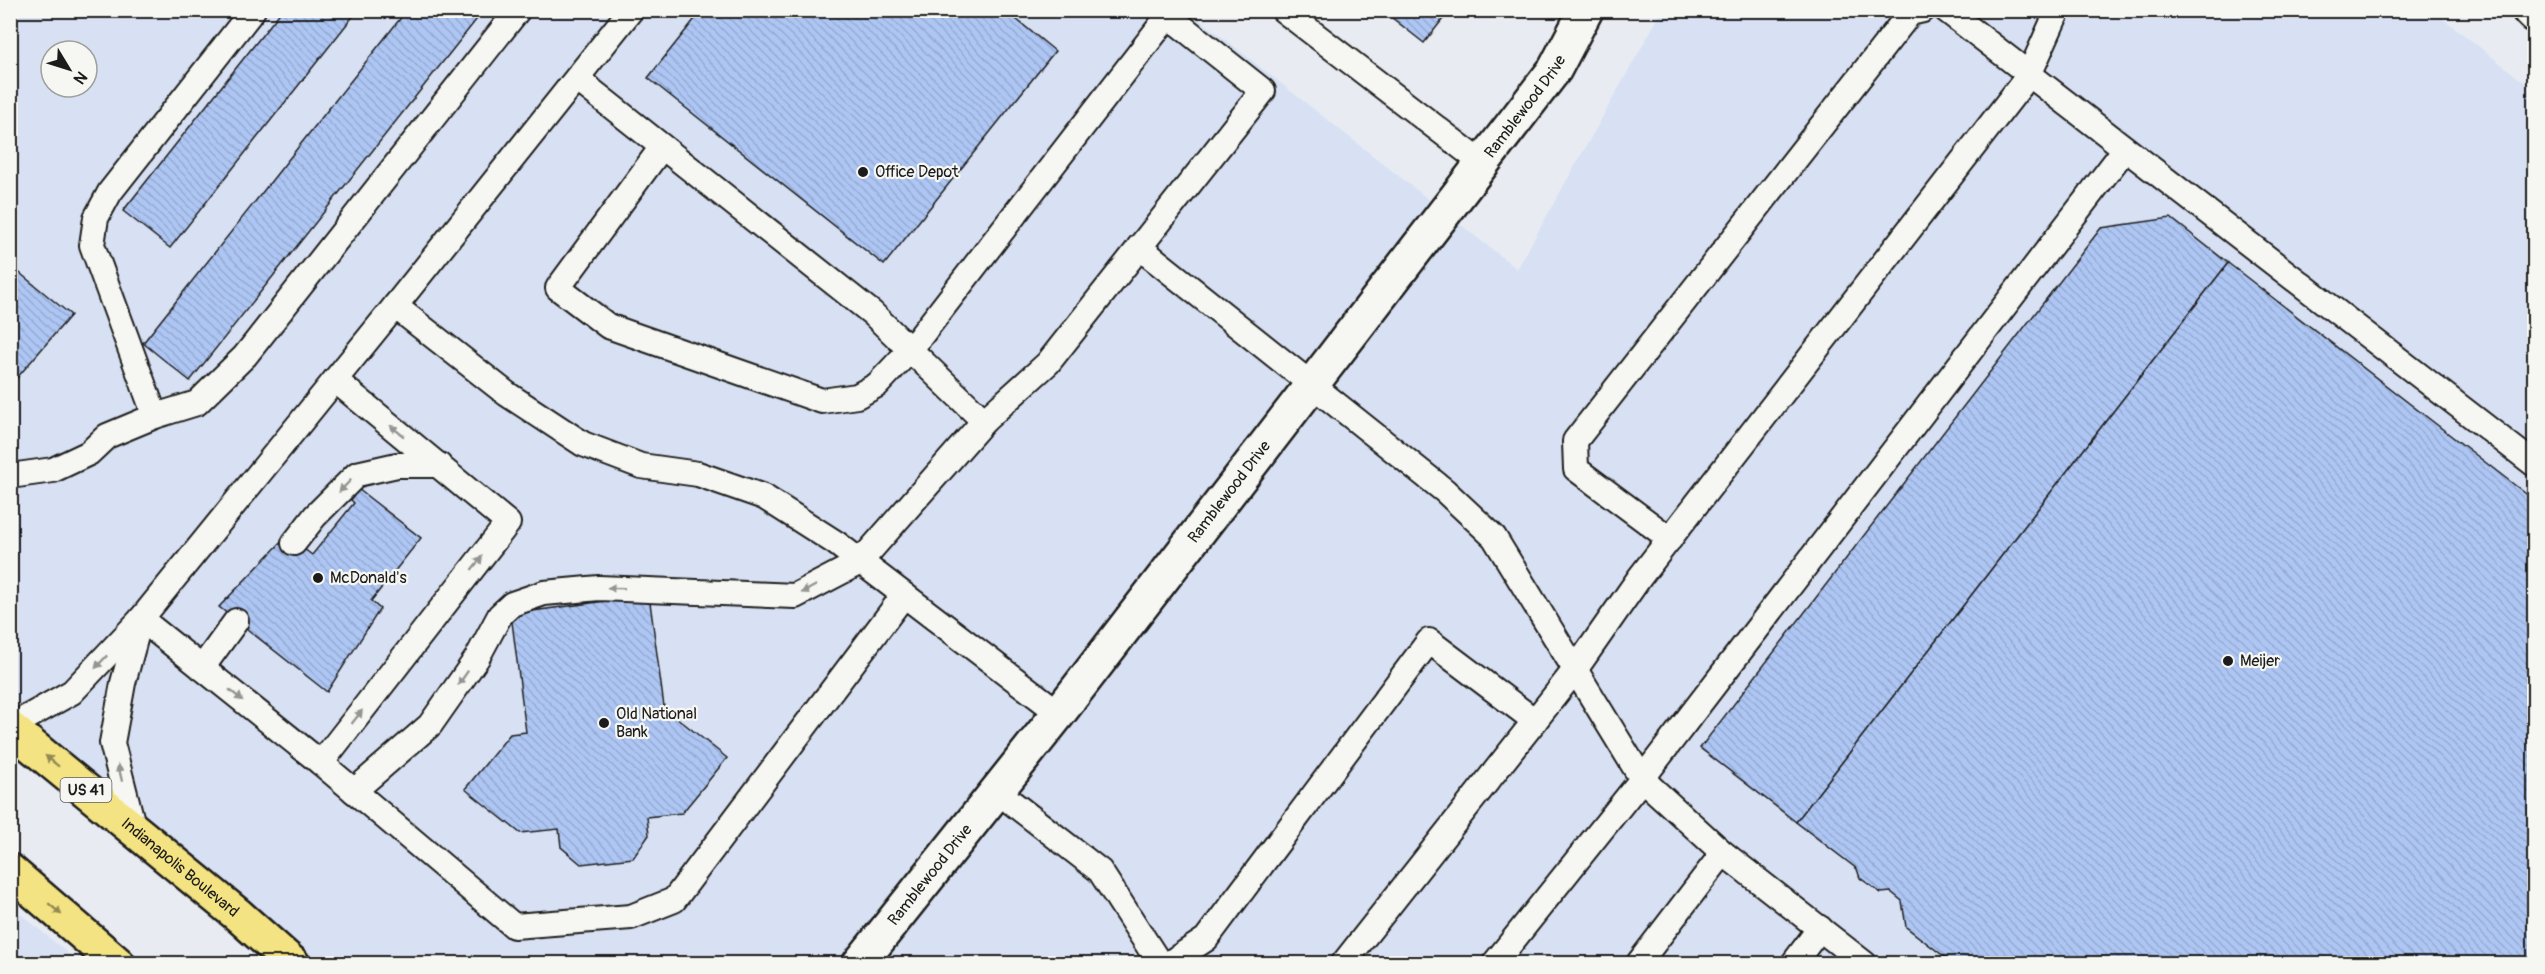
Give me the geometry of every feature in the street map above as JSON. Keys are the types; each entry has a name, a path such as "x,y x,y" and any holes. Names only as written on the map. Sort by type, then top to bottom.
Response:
{"highway":[{"name":"Indianapolis Boulevard","path":"10,728 293,963"},
{"path":"10,871 118,963"}],"street":[{"name":"Ramblewood Drive","path":"859,963 1059,713 1554,69 1587,10"},
{"path":"2529,10 2535,15"}],"lane":[{"path":"155,416 92,245 96,218 110,192 253,10"},
{"path":"10,476 53,470 89,453 107,436 155,416 197,403 245,356 518,10"},
{"path":"10,728 72,692 141,619 631,10"},
{"path":"1283,10 1482,163"},
{"path":"1670,539 1576,469 1575,441 1910,13 1923,10"},
{"path":"1946,10 2535,464"},
{"path":"1343,963 1575,670 1670,539 2029,75 2058,10"},
{"path":"354,790 430,724 477,658 500,615 512,604 544,593 599,588 795,596 861,562 984,422 1048,363 1263,91 1164,13 910,350 877,385 857,396 822,401 608,326 558,288 662,147"},
{"path":"577,79 873,313 984,422"},
{"path":"1494,963 1642,779 2126,149"},
{"path":"1139,247 1445,491 1494,537 1642,779 1723,853 1865,963"},
{"path":"395,306 507,394 583,444 641,466 698,474 764,497 861,562 1059,713"},
{"path":"321,763 508,523 335,380"},
{"path":"294,543 315,516 357,474 397,465 439,465"},
{"path":"141,619 354,790 514,926 631,917 674,900 904,595"},
{"path":"134,829 112,743 123,683 141,619"},
{"path":"202,668 236,621"},
{"path":"1168,963 1206,939 1429,641 1535,721"},
{"path":"997,791 1100,871 1160,963"},
{"path":"1638,963 1723,853"},
{"path":"1793,963 1820,928"}],"shaded area":[{"path":"11,11 1189,11 1517,269 1662,11 2427,11 2449,23 2534,90 2534,963 317,963 199,879 11,711"},
{"path":"11,906 80,963 11,963"}],"building":[{"path":"282,10 358,10 170,248 123,211"},
{"path":"407,10 484,10 190,381 143,343"},
{"name":"Office Depot","path":"702,10 1005,10 1055,51 884,265 648,78"},
{"path":"1382,10 1450,10 1424,43"},
{"path":"2171,218 2228,263 1796,822 1700,748 2101,228"},
{"name":"Meijer","path":"2228,263 2534,500 2534,964 1954,964 1906,927 1902,901 1891,892 1881,893 1860,878 1857,869 1796,822"},
{"path":"10,265 71,315 10,386"},
{"name":"McDonald's","path":"358,489 421,538 371,601 380,609 327,692 219,607 287,536 312,555 354,503 351,500"},
{"name":"Old National Bank","path":"649,595 665,714 671,713 727,758 682,813 647,817 649,835 633,858 581,864 561,847 559,829 520,833 465,789 510,734 526,732 511,614"}],"place":[{"name":"Office Depot","path":"863,172"},
{"name":"McDonald's","path":"318,578"},
{"name":"Meijer","path":"2228,661"},
{"name":"Old National Bank","path":"604,723"}]}
